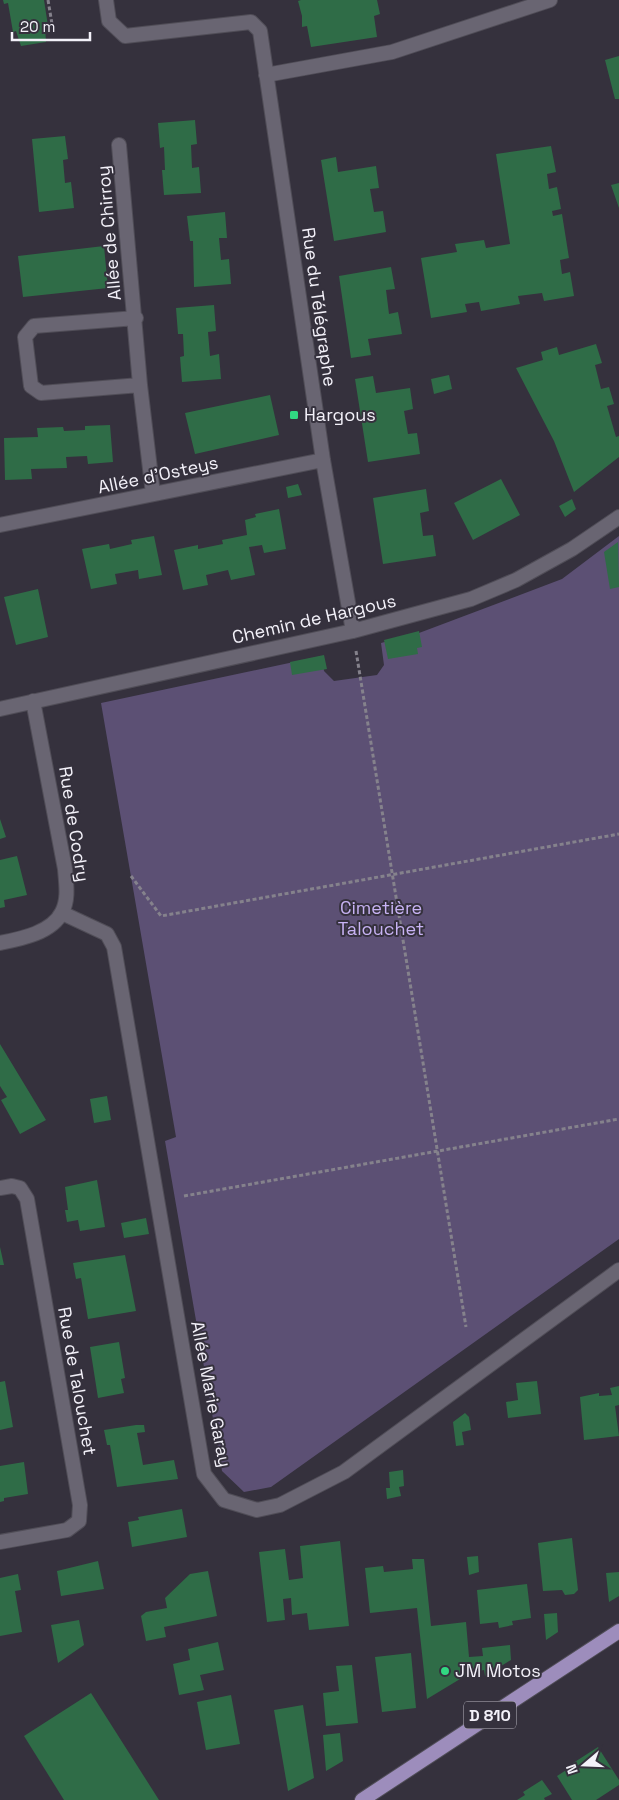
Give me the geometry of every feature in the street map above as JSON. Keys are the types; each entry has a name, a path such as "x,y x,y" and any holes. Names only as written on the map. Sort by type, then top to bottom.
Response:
{"main road":[{"name":"D 810","path":"362,1800 619,1631"}],"street":[{"name":"Rue du Télégraphe","path":"106,0 109,21 125,36 251,22 260,31 323,460 353,631"},
{"path":"266,75 392,52 550,0"},
{"name":"Allée de Chirroy","path":"120,145 136,318 140,385 153,494"},
{"name":"Allée de Chirroy","path":"136,318 34,326 25,337 31,386 41,393 140,385"},
{"name":"Allée d'Osteys","path":"0,525 323,460"},
{"name":"Chemin de Hargous","path":"0,709 353,631 471,599 516,580 572,549 619,517"},
{"name":"Rue de Codry","path":"33,701 65,869 66,897 62,913"},
{"path":"0,944 28,936 50,926 62,913"},
{"name":"Allée Marie Garay","path":"62,913 107,934 114,947 204,1474 224,1500 257,1510 280,1505 344,1472 619,1270"},
{"name":"Rue de Talouchet","path":"0,1188 12,1186 20,1188 27,1199 80,1506 79,1521 67,1530 0,1542"}],"path":[{"path":"48,0 54,30"},
{"path":"353,631 394,874 466,1327"},
{"path":"131,876 161,916 619,834"},
{"path":"184,1196 619,1119"}],"green space":[{"name":"Cimetière Talouchet","path":"619,536 619,1239 271,1487 244,1492 222,1471 165,1141 176,1137 101,703 322,656 324,671 334,681 377,675 384,665 381,643 419,633 562,579"}],"building":[{"path":"3,0 44,0 48,26 45,27 46,42 21,46 16,31 13,32 8,3 4,4"},
{"path":"377,0 380,14 374,16 377,37 311,47 307,26 302,27 302,16 298,1"},
{"path":"619,56 619,99 615,99 605,60"},
{"path":"195,120 197,144 191,145 192,168 199,167 201,193 164,195 162,170 165,170 164,147 160,148 158,123"},
{"path":"65,136 68,159 63,160 65,183 71,182 74,208 39,212 32,139"},
{"path":"551,146 556,172 547,174 549,189 557,187 561,209 552,211 553,216 562,214 569,258 560,260 562,274 570,272 574,296 544,301 542,293 518,296 520,304 481,311 479,302 465,304 467,312 431,318 421,258 457,252 455,244 484,240 486,248 510,244 496,154"},
{"path":"336,157 338,172 376,166 379,188 370,189 374,212 383,211 386,232 334,241 321,160"},
{"path":"619,183 619,208 611,185"},
{"path":"225,212 227,238 219,238 221,260 229,259 231,284 194,287 193,241 190,241 187,216"},
{"path":"104,246 108,288 23,297 18,256"},
{"path":"391,267 395,289 386,290 389,314 398,312 402,334 368,339 371,355 351,358 339,276"},
{"path":"214,305 216,331 208,332 210,356 219,354 221,379 182,382 180,357 184,356 183,334 178,334 176,308"},
{"path":"596,344 602,363 595,365 601,389 609,387 614,404 607,406 616,437 619,436 619,457 574,492 554,441 516,368 543,360 541,352 557,347 559,355"},
{"path":"449,375 452,389 434,394 431,379"},
{"path":"373,376 376,393 410,388 413,409 404,411 408,434 417,433 420,454 368,462 355,379"},
{"path":"270,395 279,435 195,454 185,413"},
{"path":"110,425 113,462 88,464 87,456 66,457 67,468 31,469 32,479 5,480 4,438 38,437 37,428 63,427 64,431 85,430 85,426"},
{"path":"501,479 520,515 473,540 454,503"},
{"path":"298,484 302,495 288,498 286,487"},
{"path":"426,489 429,511 420,513 423,536 433,535 436,556 383,564 373,498"},
{"path":"572,499 576,509 565,517 559,506"},
{"path":"279,509 286,549 264,553 262,545 249,547 255,575 231,580 228,570 206,575 208,585 183,590 174,550 198,545 198,549 223,544 222,540 247,535 245,520 256,517 255,514"},
{"path":"154,536 162,575 139,579 138,570 115,574 117,584 91,589 82,549 109,544 110,549 132,544 131,540"},
{"path":"618,542 619,587 610,589 604,552"},
{"path":"38,589 48,637 16,645 4,597"},
{"path":"419,631 422,647 417,648 418,654 388,659 384,640"},
{"path":"324,655 327,669 292,675 290,662"},
{"path":"0,819 6,837 0,839"},
{"path":"17,856 27,895 4,900 5,907 0,908 0,860"},
{"path":"0,1044 46,1120 20,1134 1,1100 7,1097 0,1086"},
{"path":"107,1096 111,1120 94,1123 90,1099"},
{"path":"97,1180 105,1227 80,1231 78,1220 67,1222 65,1210 68,1210 65,1187"},
{"path":"146,1218 149,1234 124,1238 121,1223"},
{"path":"0,1247 4,1265 0,1265"},
{"path":"125,1255 136,1311 88,1319 81,1278 76,1279 73,1263"},
{"path":"119,1342 125,1378 121,1379 124,1393 98,1398 90,1347"},
{"path":"5,1381 13,1427 0,1430 0,1382"},
{"path":"537,1381 541,1414 508,1418 506,1402 518,1400 516,1383"},
{"path":"619,1386 619,1405 615,1406 619,1436 584,1440 580,1397 599,1393 599,1396 612,1395 610,1388"},
{"path":"465,1413 469,1417 471,1430 462,1432 464,1445 456,1446 453,1422"},
{"path":"144,1425 145,1432 137,1433 143,1465 174,1460 178,1479 117,1487 110,1445 107,1445 104,1430"},
{"path":"24,1462 28,1494 4,1498 4,1501 0,1502 0,1466"},
{"path":"403,1470 404,1486 399,1487 401,1496 387,1499 386,1488 390,1488 389,1472"},
{"path":"182,1509 187,1537 132,1547 128,1522 139,1520 138,1517"},
{"path":"572,1538 578,1590 574,1594 565,1595 562,1590 543,1591 538,1543"},
{"path":"340,1541 349,1626 309,1630 307,1613 292,1615 291,1598 283,1599 285,1620 267,1622 259,1552 285,1549 289,1580 303,1578 300,1546"},
{"path":"478,1556 479,1572 469,1575 467,1557"},
{"path":"412,1559 424,1559 431,1626 466,1622 469,1657 483,1656 482,1648 510,1645 511,1660 485,1676 484,1670 470,1673 427,1699 417,1608 370,1613 365,1568 383,1566 384,1572 413,1569"},
{"path":"98,1561 104,1589 61,1596 57,1571"},
{"path":"208,1571 217,1616 164,1627 166,1637 146,1641 141,1616 146,1612 167,1608 165,1598 190,1574"},
{"path":"619,1572 619,1596 609,1602 606,1573"},
{"path":"18,1574 21,1590 15,1591 22,1632 0,1636 0,1578"},
{"path":"527,1584 531,1618 512,1621 513,1625 499,1628 498,1622 480,1624 477,1590"},
{"path":"557,1613 558,1632 546,1640 544,1614"},
{"path":"79,1620 84,1645 58,1663 51,1625"},
{"path":"218,1642 224,1670 200,1675 204,1690 179,1695 173,1664 190,1660 188,1649"},
{"path":"411,1653 416,1708 382,1712 375,1657"},
{"path":"352,1665 358,1723 326,1726 323,1693 339,1691 336,1666"},
{"path":"91,1693 159,1800 64,1800 24,1736"},
{"path":"231,1695 240,1744 206,1750 197,1702"},
{"path":"303,1705 314,1778 288,1791 274,1710"},
{"path":"340,1733 343,1761 326,1771 323,1735"},
{"path":"598,1747 619,1780 619,1785 596,1800 572,1800 557,1776"},
{"path":"542,1780 552,1794 544,1798 545,1800 517,1800 525,1795 523,1792"}],"place":[{"name":"Hargous","path":"294,415"},
{"name":"JM Motos","path":"445,1671"}]}
